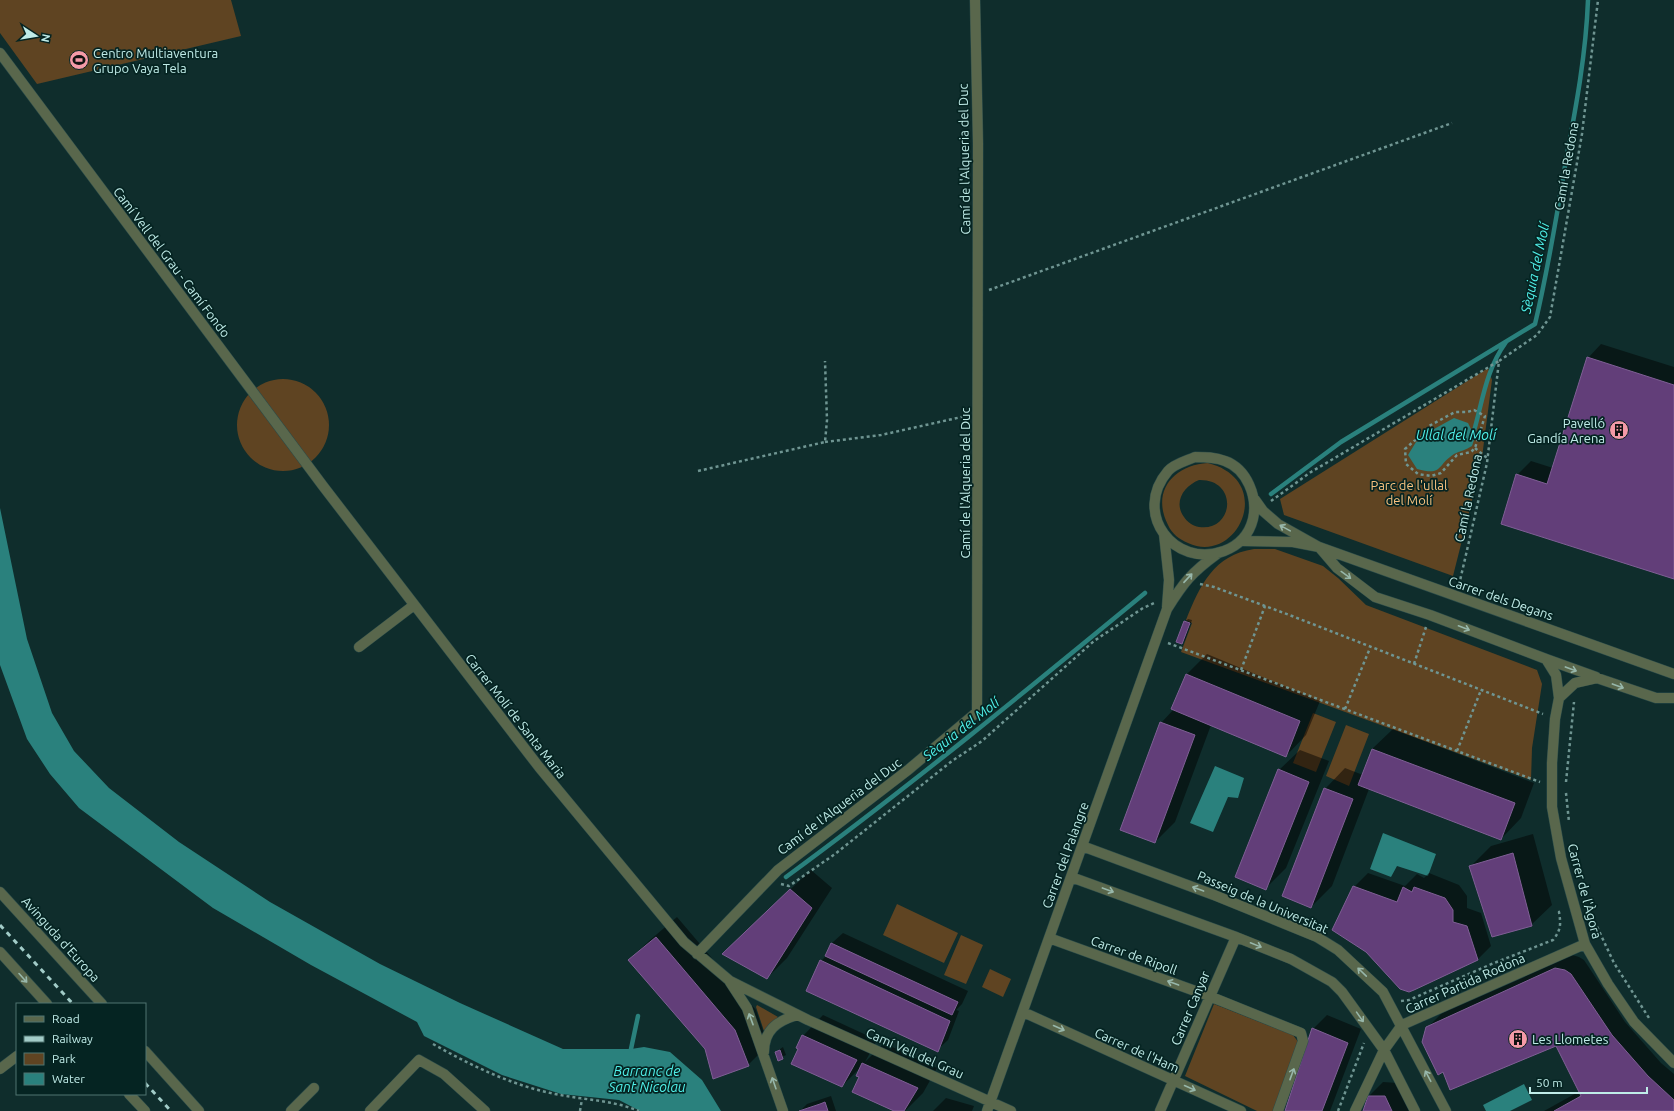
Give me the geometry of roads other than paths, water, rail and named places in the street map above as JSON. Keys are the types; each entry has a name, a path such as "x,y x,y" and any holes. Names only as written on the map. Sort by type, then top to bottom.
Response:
{"street":[{"name":"Camí de l'Alqueria del Duc","path":"697,954 778,870 908,770 977,712 978,143 975,0"},
{"name":"Camí Vell del Grau - Camí Fondo","path":"0,53 323,486"},
{"path":"1195,457 1226,461 1239,470 1249,483 1253,497 1254,512 1251,527 1243,541 1230,549 1217,554 1203,555 1190,553 1175,545 1164,534 1154,516 1154,499 1159,485 1169,470 1180,463 1195,457"},
{"name":"Carrer Molí de Santa Maria","path":"323,486 539,768 684,942 730,981"},
{"name":"Carrer dels Degans","path":"1253,497 1261,508 1278,524 1320,547"},
{"name":"Carrer del Palangre","path":"1164,534 1169,580 1167,609"},
{"name":"Carrer dels Degans","path":"1243,541 1293,542 1320,547 1674,674"},
{"path":"1320,547 1336,568 1376,597 1430,615 1597,678 1656,698 1674,698"},
{"name":"Carrer del Palangre","path":"989,1106 1167,609 1184,581 1196,569 1217,554"},
{"path":"359,647 414,605"},
{"name":"Carrer de l'Àgora","path":"1546,659 1556,675 1559,698 1555,719 1552,807 1561,858 1585,944 1608,984 1634,1022 1674,1063"},
{"path":"1559,698 1575,683 1597,678"},
{"name":"Passeig de la Universitat","path":"1082,846 1214,894 1317,937 1338,950 1383,992 1402,1025 1446,1111"},
{"path":"1071,877 1236,937 1291,959 1332,982 1342,992 1384,1050 1415,1111"},
{"name":"Avinguda d'Europa","path":"0,892 101,1003"},
{"name":"Carrer Canyar","path":"1160,1111 1236,937"},
{"name":"Carrer de Ripoll","path":"1049,938 1209,996 1301,1033 1303,1041 1278,1111"},
{"name":"Carrer Partida Rodona","path":"1355,1111 1384,1050 1402,1025 1585,944"},
{"path":"0,952 46,1003"},
{"path":"730,981 747,1008 783,1111"},
{"name":"Camí Vell del Grau","path":"730,981 797,1015 989,1106 1011,1111"},
{"name":"Carrer de l'Ham","path":"1023,1012 1241,1111"},
{"path":"764,1056 764,1040 770,1030 786,1018 797,1015"},
{"path":"146,1052 199,1111"},
{"path":"0,1069 16,1057"},
{"path":"370,1111 419,1060 444,1074 485,1111"},
{"path":"291,1111 314,1088"},
{"path":"130,1095 145,1111"}],"water":[{"name":"Ullal del Molí","path":"1454,418 1468,423 1475,437 1472,446 1448,458 1438,469 1425,471 1417,469 1408,455 1416,442 1427,438 1434,429"},
{"name":"Barranc de Sant Nicolau","path":"0,508 27,639 52,713 74,751 109,788 179,842 270,902 380,964 460,1003 563,1049 631,1049 644,1047 670,1052 702,1080 721,1111 640,1111 619,1100 561,1094 502,1075 424,1036 417,1022 311,965 213,908 79,808 50,774 27,739 0,665"},
{"path":"1215,766 1244,778 1238,798 1228,797 1213,832 1190,823"},
{"path":"1383,833 1436,854 1428,876 1397,866 1391,877 1370,869"},
{"path":"1524,1084 1532,1100 1510,1111 1486,1111 1483,1105"}],"waterway":[{"name":"Sèquia del Molí","path":"1271,494 1341,442 1535,324 1552,242 1577,100 1583,60 1588,0"},
{"path":"1474,431 1489,374 1506,342"},
{"name":"Sèquia del Molí","path":"786,877 923,773 1145,593"},
{"name":"Sèquia del Molí","path":"631,1049 638,1016"}],"railway":[{"path":"0,925 72,1003"},
{"path":"146,1084 171,1111"}],"place":[{"name":"Centro Multiaventura Grupo Vaya Tela","path":"79,60"},
{"name":"Pavelló Gandía Arena","path":"1619,430"},
{"name":"Les Llometes","path":"1518,1039"}],"park label":[{"name":"Parc de l'ullal del Molí","path":"1409,492"}]}
